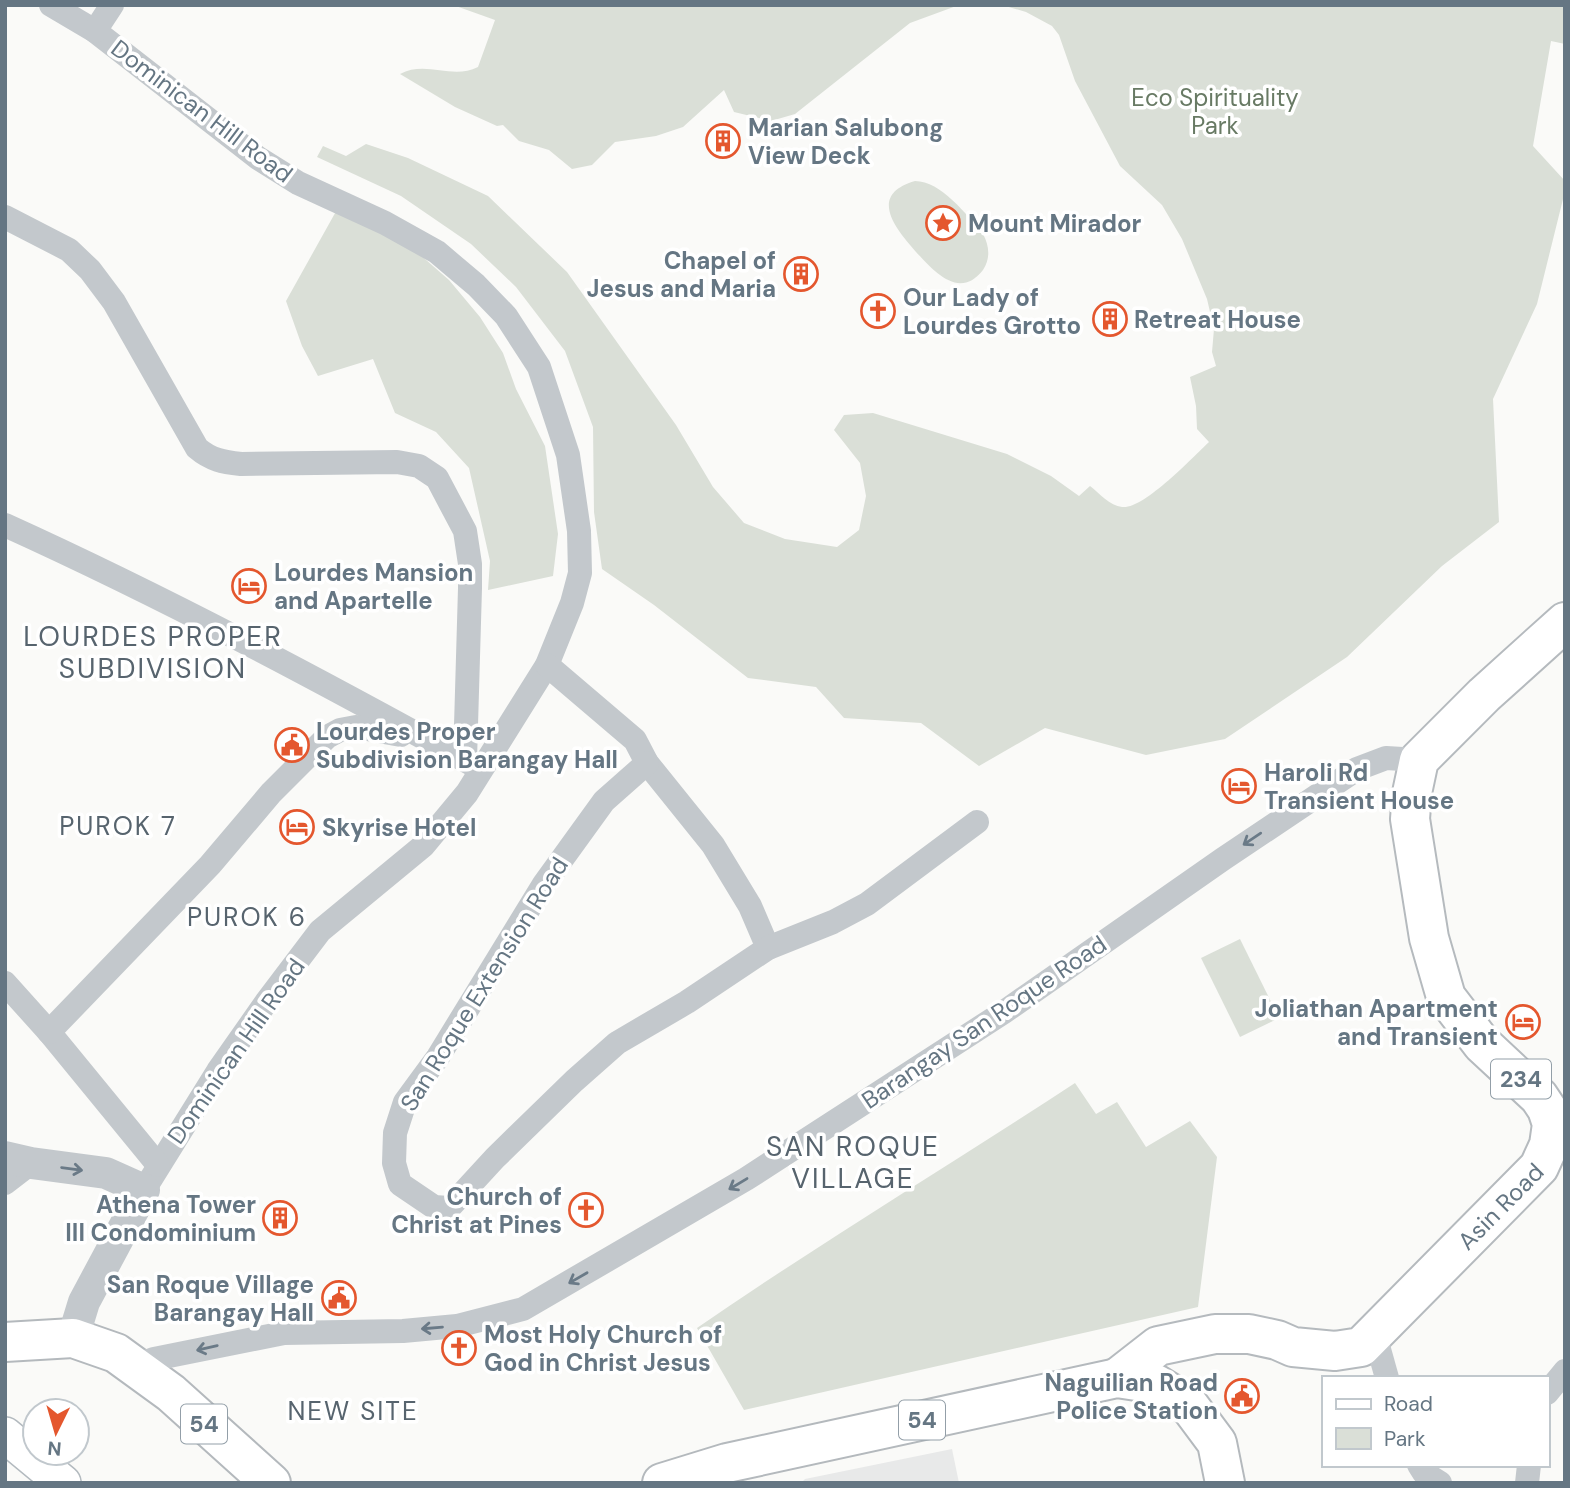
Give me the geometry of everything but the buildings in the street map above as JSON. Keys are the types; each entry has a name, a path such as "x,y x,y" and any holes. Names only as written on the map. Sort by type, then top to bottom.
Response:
{"main road":[{"path":"1419,760 1484,695 1565,621"},
{"name":"Asin Road","path":"1117,1378 1158,1346 1216,1334 1249,1334 1277,1340 1293,1347 1335,1351 1361,1347 1539,1167 1549,1145 1552,1124 1546,1109 1539,1097 1482,1044 1446,997 1429,938 1410,819 1419,760"},
{"name":"54","path":"5,1342 73,1338 116,1353 171,1393 271,1483"},
{"name":"54","path":"662,1483 735,1473 1117,1378 1156,1384 1188,1404 1216,1443 1225,1483"},
{"path":"5,1435 63,1483"}],"street":[{"name":"Dominican Hill Road","path":"51,5 95,31 258,158 298,183 385,223 437,252 476,285 506,317 539,367 568,455 579,531 580,573 572,603 547,665 473,765 467,793 423,846 320,932 267,1001 218,1071 151,1178 84,1302 73,1338"},
{"path":"95,31 112,5"},
{"path":"5,217 69,250 90,270 114,302 197,448 208,458 241,464 397,462 419,466 437,478 465,531 470,564 473,765 240,640 119,578 5,525"},
{"path":"547,665 635,740 647,763 713,845 750,906 768,947"},
{"path":"49,1032 210,865 271,793 327,737 340,730 356,727 424,740"},
{"name":"Barangay San Roque Road","path":"136,1366 154,1359 284,1333 403,1331 457,1326 523,1309 746,1179 934,1058 1357,769 1386,758 1419,760"},
{"name":"San Roque Extension Road","path":"647,763 604,801 544,884 438,1057 405,1102 395,1133 394,1163 400,1184 434,1207 449,1209 495,1158 617,1043 687,1002 768,947 833,922 867,904 977,822"},
{"path":"5,984 49,1032 151,1178"},
{"path":"5,1183 18,1160 151,1178"},
{"path":"1375,1335 1386,1376"},
{"path":"1549,1391 1565,1371"},
{"path":"1420,1467 1424,1473 1440,1483"}],"shaded area":[{"path":"952,1449 959,1483 801,1483 805,1479"}],"green space":[{"path":"453,5 959,5 910,23 795,114 771,121 734,112 724,90 683,127 656,136 615,142 592,165 572,169 549,150 519,141 503,125 497,126 455,107 400,74 419,69 458,72 478,67 495,20"},
{"name":"Eco Spirituality Park","path":"1002,5 1565,5 1565,44 1551,41 1533,146 1565,181 1565,191 1537,304 1493,399 1499,522 1442,566 1347,657 1225,739 1146,755 1045,728 979,766 921,723 844,718 816,687 748,678 654,605 602,569 594,512 593,427 565,351 516,287 471,244 401,196 317,157 323,146 346,156 366,144 408,158 488,196 567,272 676,425 713,487 744,523 785,539 837,547 859,530 866,496 860,463 834,430 844,415 873,413 1007,454 1051,476 1079,496 1090,486 1113,504 1131,506 1167,482 1209,442 1197,429 1190,377 1216,366 1212,352 1214,329 1207,299 1182,239 1162,205 1120,166 1075,81 1059,35 1052,26 1026,12"},
{"path":"915,181 925,182 944,193 983,234 988,247 987,261 974,279 956,283 938,274 916,252 894,223 889,204 892,195 900,187"},
{"path":"339,206 417,252 449,280 480,317 503,353 516,389 545,446 558,534 553,576 488,590 490,561 469,468 436,432 395,413 373,359 318,376 302,346 286,301"},
{"path":"1240,939 1279,1018 1240,1037 1201,958"},
{"path":"1075,1083 1096,1114 1117,1102 1146,1147 1190,1121 1217,1157 1198,1307 744,1410 697,1328"}],"place":[{"name":"Marian Salubong View Deck","path":"723,141"},
{"name":"Mount Mirador","path":"943,223"},
{"name":"Chapel of Jesus and Maria","path":"801,274"},
{"name":"Our Lady of Lourdes Grotto","path":"878,311"},
{"name":"Retreat House","path":"1110,319"},
{"name":"Lourdes Mansion and Apartelle","path":"249,586"},
{"name":"Lourdes Proper Subdivision Barangay Hall","path":"292,745"},
{"name":"Haroli Rd Transient House","path":"1239,786"},
{"name":"Skyrise Hotel","path":"297,827"},
{"name":"Joliathan Apartment and Transient","path":"1523,1022"},
{"name":"Church of Christ at Pines","path":"586,1210"},
{"name":"Athena Tower III Condominium","path":"280,1218"},
{"name":"San Roque Village Barangay Hall","path":"339,1298"},
{"name":"Most Holy Church of God in Christ Jesus","path":"459,1348"},
{"name":"Naguilian Road Police Station","path":"1242,1396"}],"district":[{"name":"LOURDES PROPER SUBDIVISION","path":"153,652"},
{"name":"PUROK 7","path":"118,826"},
{"name":"PUROK 6","path":"247,917"},
{"name":"SAN ROQUE VILLAGE","path":"853,1162"},
{"name":"NEW SITE","path":"353,1411"}]}
